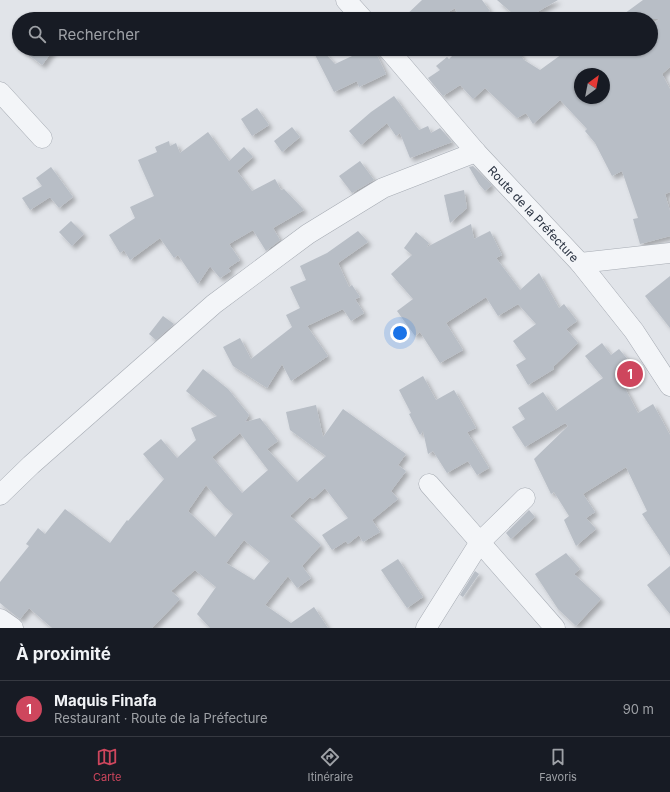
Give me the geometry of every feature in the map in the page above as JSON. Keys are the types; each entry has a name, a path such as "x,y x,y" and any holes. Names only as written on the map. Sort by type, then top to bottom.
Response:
{"street":[{"path":"346,0 357,12"},
{"name":"Route de la Préfecture","path":"394,56 476,152 580,263 634,331 670,386"},
{"path":"0,92 42,138"},
{"path":"0,495 31,465 214,304 308,234 383,188 476,152"},
{"path":"580,263 670,252"},
{"path":"429,484 555,628"},
{"path":"426,628 480,542 524,498"},
{"path":"0,619 13,628"}],"building":[{"path":"422,0 482,0 490,11 456,12 455,8 448,12 409,12"},
{"path":"497,0 558,0 537,12 511,12"},
{"path":"643,0 670,0 670,67 662,74 670,89 670,192 665,194 670,211 670,236 640,244 633,219 638,218 622,171 612,176 595,143 585,131 587,129 560,100 533,124 526,113 517,118 485,88 473,99 460,85 443,96 428,78 440,70 436,66 447,57 449,59 452,56 521,56 524,60 540,70 559,56 658,56 658,12 627,12"},
{"path":"30,56 49,56 42,65"},
{"path":"316,56 328,56 335,64 352,56 377,56 386,74 359,87 357,81 334,92"},
{"path":"394,96 419,130 428,126 431,133 440,128 452,142 410,158 400,133 396,136 387,123 361,145 349,131 371,112"},
{"path":"257,108 269,125 252,136 241,119"},
{"path":"292,127 300,137 282,152 274,141"},
{"path":"208,132 229,161 244,147 253,157 237,171 252,191 275,179 281,190 284,189 304,210 273,228 280,240 266,251 253,230 229,244 240,260 228,268 231,271 220,278 210,266 198,284 178,255 174,258 160,238 130,260 124,250 120,253 109,235 135,218 130,207 154,196 138,160 157,152 155,147 169,141 170,146 176,143 180,153"},
{"path":"360,161 374,180 352,193 339,176"},
{"path":"473,166 492,185 485,191 469,167"},
{"path":"51,167 73,197 59,208 50,197 30,210 22,198 42,186 36,178"},
{"path":"464,190 467,208 450,223 444,195"},
{"path":"71,221 84,234 72,246 59,232"},
{"path":"471,224 474,239 490,231 502,255 496,258 520,290 539,273 559,308 564,304 577,321 566,329 578,343 553,367 554,369 528,385 516,365 526,359 513,341 536,324 518,304 498,316 486,297 446,323 463,350 440,363 420,332 415,336 397,311 413,299 391,274 412,255 404,248 416,232 429,243 427,247"},
{"path":"358,231 368,242 338,263 349,287 352,285 360,297 355,299 364,313 351,321 343,309 307,326 328,356 291,381 282,364 267,388 233,366 223,347 240,338 251,359 292,327 286,315 300,308 290,287 306,280 300,266 327,253"},
{"path":"670,276 670,328 645,296"},
{"path":"163,316 174,324 156,340 149,334"},
{"path":"602,343 611,355 619,349 629,361 616,371 638,413 653,404 670,435 670,556 642,514 647,511 626,467 583,494 595,512 586,518 596,529 576,546 564,520 569,516 554,492 551,494 534,459 568,426 565,423 525,447 512,427 525,419 518,408 543,392 556,411 603,378 585,356"},
{"path":"203,369 228,389 249,415 245,422 260,418 278,441 267,449 297,482 326,456 290,430 286,412 316,405 323,437 343,409 406,454 398,465 406,471 391,491 398,499 372,520 380,532 363,542 359,535 348,544 346,541 332,550 322,535 348,518 325,488 313,499 310,497 290,516 321,545 302,566 311,578 297,588 288,576 265,605 291,623 314,607 328,628 210,628 197,614 216,587 195,570 171,591 180,599 152,628 52,628 29,608 20,619 17,617 0,603 0,582 29,546 26,544 38,528 45,534 65,509 110,543 127,520 128,521 164,479 143,454 161,439 177,458 196,440 191,428 217,416 186,391","holes":["240,433 268,470 242,493 212,457","206,485 233,514 215,537 188,511","244,540 270,561 254,580 226,563"]},
{"path":"423,376 436,400 454,390 476,428 467,432 489,468 477,475 468,461 447,473 433,451 428,454 423,431 420,435 399,390"},
{"path":"529,510 535,517 511,539 506,533"},
{"path":"566,553 580,569 574,574 601,599 576,626 558,609 535,574"},
{"path":"398,559 423,597 407,608 381,570"},
{"path":"670,566 670,614 647,585"},
{"path":"475,571 479,574 463,597 460,595"}],"place":[{"name":"Maquis Finafa","path":"630,374"}]}
